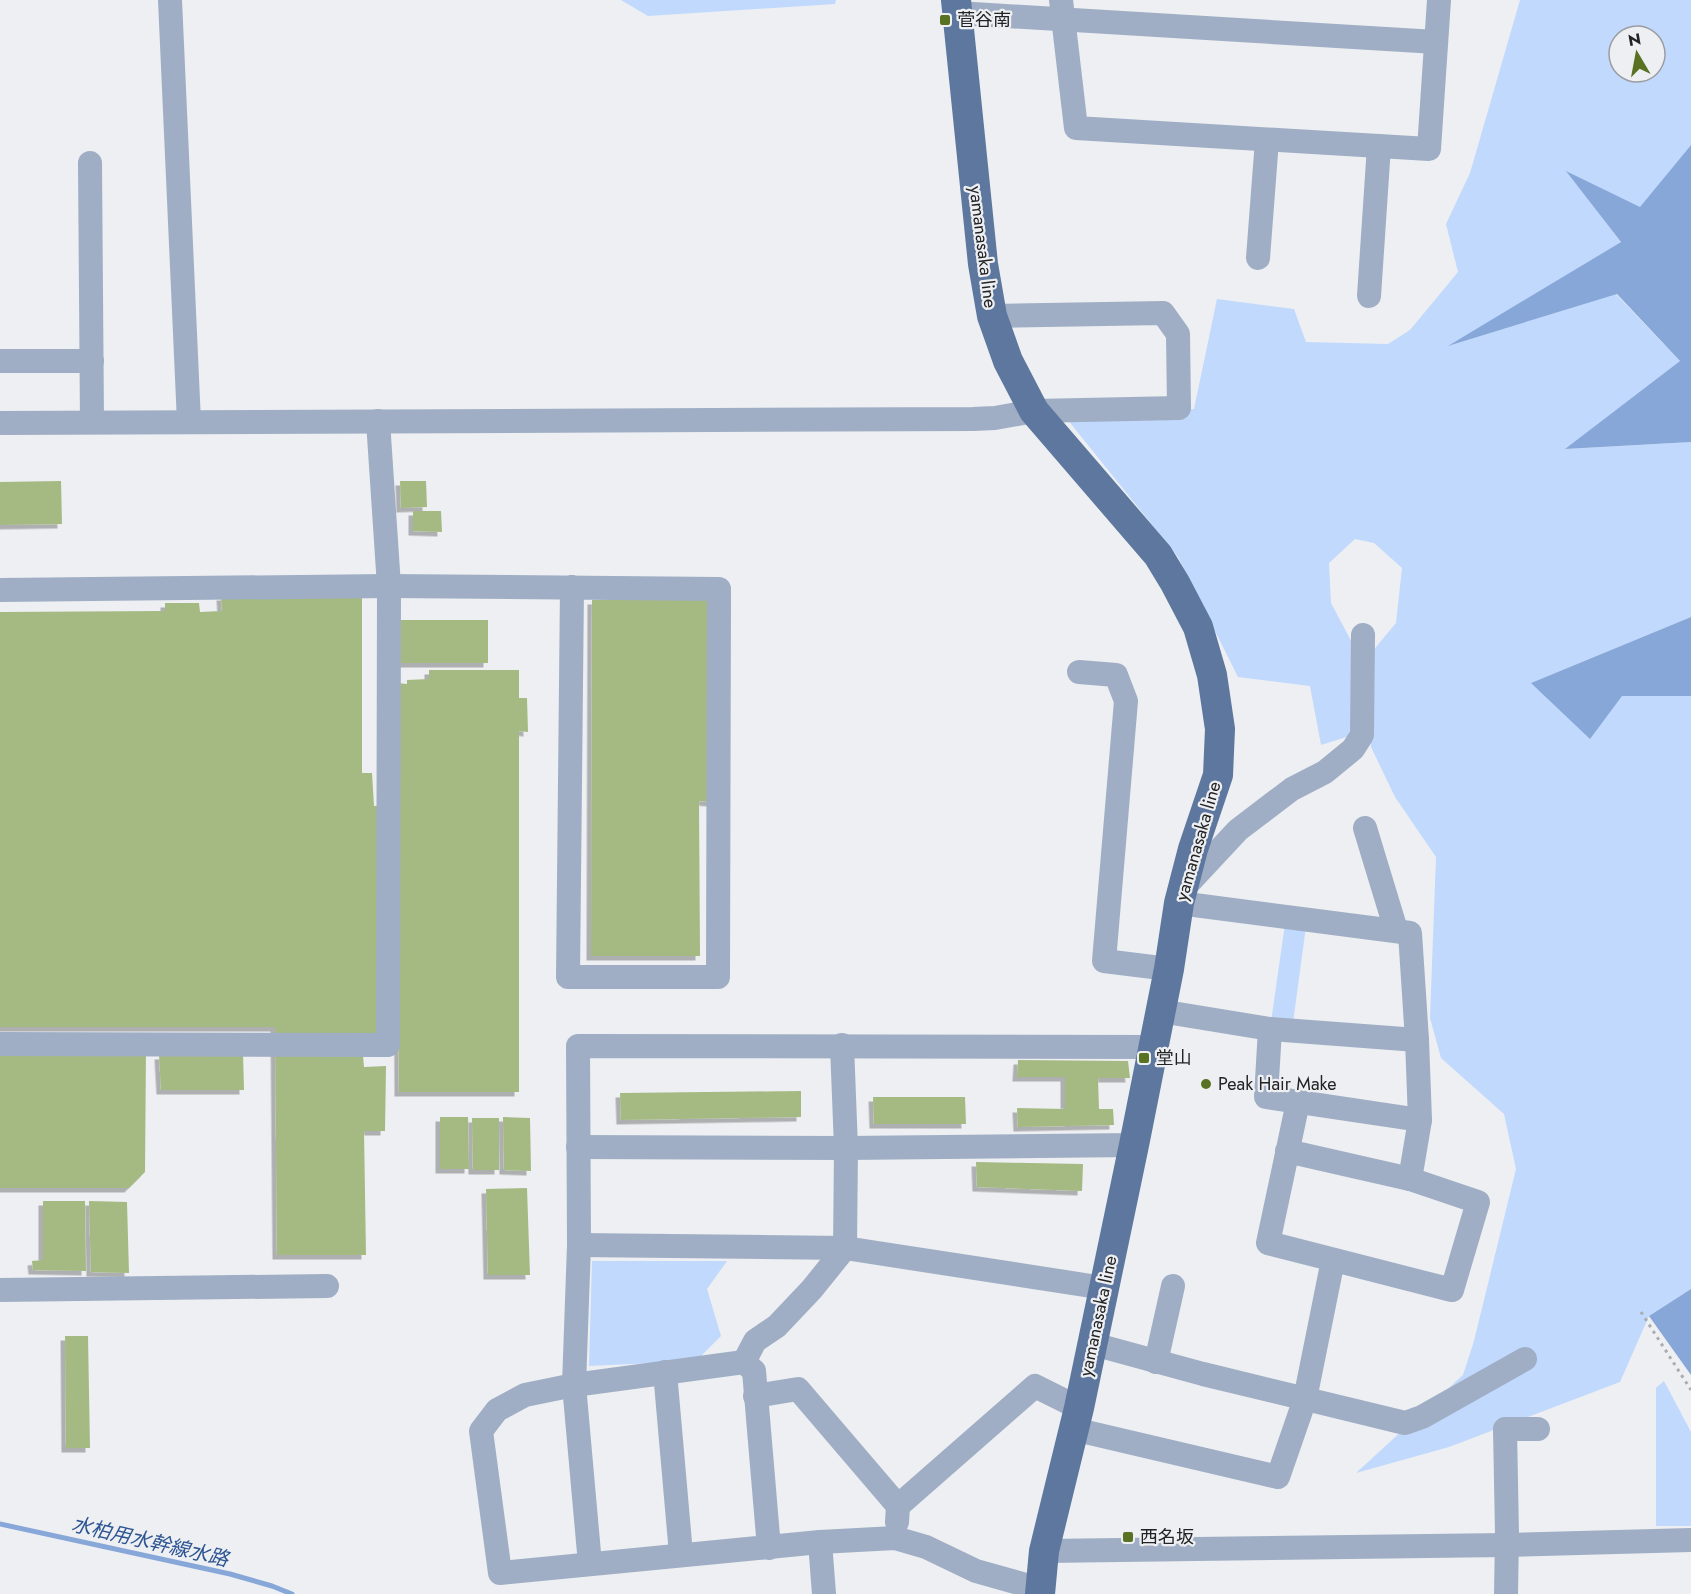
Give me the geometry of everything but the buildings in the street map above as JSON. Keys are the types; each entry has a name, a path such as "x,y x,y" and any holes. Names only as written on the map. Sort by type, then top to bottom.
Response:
{"main road":[{"name":"yamanasaka line","path":"956,7 983,264 992,316 1008,361 1034,411 1158,555 1175,583 1198,627 1207,656 1220,729 1218,775 1180,897 1169,969 1093,1344 1044,1551 1040,1591"}],"street":[{"path":"170,0 189,422"},
{"path":"1062,10 1076,128 1429,149 1438,0"},
{"path":"956,7 1062,10 1436,42"},
{"path":"1258,258 1267,140"},
{"path":"1369,296 1379,146"},
{"path":"90,163 92,422"},
{"path":"0,423 995,418 1034,411 1179,408 1178,334 1163,313 992,316"},
{"path":"0,360 92,361"},
{"path":"0,1044 388,1046 389,586 378,421"},
{"path":"0,590 389,586 572,587 719,589 718,977 568,977 572,587"},
{"path":"1180,897 1238,830 1292,789 1325,772 1353,749 1362,735 1363,635"},
{"path":"1079,672 1116,675 1126,701 1104,961 1169,969"},
{"path":"1365,828 1396,930"},
{"path":"1180,897 1410,933 1418,1040 1420,1120 1410,1179"},
{"path":"1160,1011 1270,1029 1418,1040"},
{"path":"1270,1029 1266,1097 1420,1120"},
{"path":"744,1362 755,1341 784,1318 812,1289 845,1248 846,1148 842,1045"},
{"path":"590,1564 574,1385 579,1245 578,1046 1153,1047"},
{"path":"1287,1151 1410,1179 1478,1202 1452,1290 1268,1243 1287,1151 1298,1102"},
{"path":"578,1147 846,1148 1134,1145"},
{"path":"579,1245 845,1248 1104,1288"},
{"path":"895,1538 898,1506 1035,1386 1076,1419 1278,1477 1305,1399 1333,1260"},
{"path":"0,1290 327,1286"},
{"path":"1156,1362 1173,1286"},
{"path":"1093,1344 1156,1362 1405,1423 1422,1417 1525,1359"},
{"path":"769,1548 754,1371 744,1362 574,1385 525,1395 497,1410 482,1431 500,1573 681,1554 769,1548 820,1542 895,1538 926,1546 976,1571 1040,1591"},
{"path":"665,1372 681,1554"},
{"path":"755,1396 798,1389 898,1506"},
{"path":"1506,1594 1505,1430 1538,1429"},
{"path":"1044,1551 1506,1545 1691,1540"},
{"path":"820,1542 824,1594"}],"path":[{"path":"1641,1312 1691,1390"}],"shaded area":[{"path":"621,0 836,0 835,4 648,16"},
{"path":"1520,0 1691,0 1691,145 1640,208 1568,172 1621,242 1451,345 1616,294 1680,361 1566,449 1691,442 1691,617 1531,683 1622,696 1691,696 1691,1289 1649,1316 1620,1382 1449,1447 1356,1473 1463,1375 1474,1341 1516,1169 1504,1114 1441,1058 1430,1018 1436,857 1395,797 1371,747 1366,659 1396,623 1402,568 1374,543 1355,539 1329,563 1331,603 1357,652 1356,734 1321,745 1310,686 1238,677 1178,557 1067,419 1194,409 1217,299 1294,309 1306,342 1388,344 1410,330 1458,272 1446,224 1470,173"},
{"path":"1691,145 1691,442 1565,449 1680,361 1617,294 1448,346 1621,242 1566,171 1640,207"},
{"path":"1691,617 1691,696 1622,696 1590,739 1531,683"},
{"path":"1286,917 1307,919 1292,1030 1270,1029"},
{"path":"592,1261 727,1261 707,1289 721,1336 696,1361 589,1366"},
{"path":"1691,1289 1691,1375 1649,1316"},
{"path":"1664,1381 1691,1432 1691,1526 1656,1526 1656,1388"}],"waterway":[{"name":"水柏用水幹線水路","path":"0,1524 230,1574 292,1594"}],"place":[{"name":"菅谷南","path":"945,20"},
{"name":"堂山","path":"1144,1058"},
{"name":"Peak Hair Make","path":"1206,1084"},
{"name":"西名坂","path":"1128,1537"}]}
